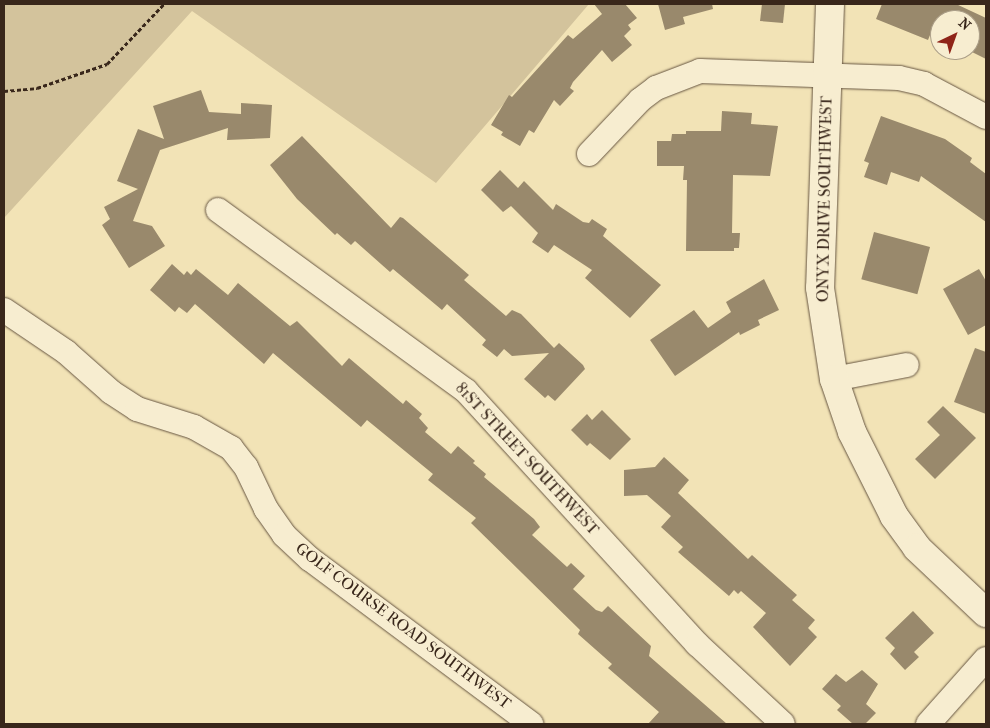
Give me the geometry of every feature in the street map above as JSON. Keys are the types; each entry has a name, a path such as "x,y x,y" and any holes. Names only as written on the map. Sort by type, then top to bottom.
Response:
{"street":[{"name":"ONYX DRIVE SOUTHWEST","path":"830,4 820,288 834,379 852,432 894,516 917,548 986,613"},
{"path":"589,154 640,100 673,79 720,69 899,78 924,84 986,117"},
{"name":"81ST STREET SOUTHWEST","path":"218,210 466,390 697,644 783,724"},
{"name":"GOLF COURSE ROAD SOUTHWEST","path":"4,310 66,352 111,392 137,409 194,426 231,448 246,467 266,509 297,547 531,724"},
{"path":"834,379 907,365"},
{"path":"928,724 986,659"}],"path":[{"path":"4,91 38,88 107,64 164,4"}],"shaded area":[{"path":"4,4 589,4 436,183 192,11 4,218"}],"building":[{"path":"594,4 625,4 637,18 628,25 631,29 624,36 632,45 612,62 602,50 573,82 570,88 574,91 560,106 554,100 534,133 529,130 520,146 501,135 503,132 491,125 509,95 512,97 568,35 573,39 602,14"},
{"path":"658,4 712,4 713,9 683,17 685,24 665,30"},
{"path":"762,4 785,4 783,23 760,21"},
{"path":"882,4 956,4 969,10 930,10 930,35 928,40 876,19"},
{"path":"980,15 986,18 986,59 980,56"},
{"path":"201,90 209,112 241,114 241,103 272,105 270,138 227,140 228,128 160,150 133,221 152,226 165,246 129,268 102,225 110,219 104,207 138,189 117,181 138,129 164,139 153,106"},
{"path":"722,111 752,113 751,124 778,126 770,176 733,175 732,233 740,233 739,248 734,248 734,251 686,251 687,180 683,180 684,166 657,166 657,141 671,141 672,134 686,134 686,131 721,131"},
{"path":"881,116 945,139 972,158 970,162 986,174 986,222 921,176 919,182 891,172 887,185 864,177 869,163 864,161"},
{"path":"302,136 391,228 400,217 403,218 469,275 464,280 506,316 512,310 521,314 554,348 559,343 585,369 555,401 548,395 545,398 524,379 549,353 512,356 504,349 497,357 482,345 486,340 447,304 442,310 393,269 390,272 355,241 351,245 337,233 335,235 297,199 270,165"},
{"path":"500,170 518,188 524,181 553,210 556,204 583,222 589,223 592,219 607,229 603,236 661,285 630,318 585,278 592,270 554,245 548,253 532,242 538,233 511,206 503,212 481,190"},
{"path":"874,232 930,247 917,294 861,279"},
{"path":"172,264 184,275 187,271 191,275 196,269 228,295 238,283 290,326 297,321 342,366 349,358 403,404 406,400 422,414 419,418 428,428 425,432 451,454 458,446 475,461 473,463 486,474 484,477 534,519 540,527 532,535 567,567 571,563 585,576 573,589 596,610 602,612 608,606 651,646 649,656 727,724 648,724 659,712 608,668 612,664 578,634 580,630 471,523 476,518 428,480 433,474 367,420 361,427 273,353 264,364 195,304 187,313 179,307 175,312 150,290"},
{"path":"979,269 986,281 986,325 968,335 943,289"},
{"path":"764,279 779,310 758,320 760,325 740,335 739,332 675,376 650,340 694,310 708,328 731,312 726,302"},
{"path":"975,348 986,352 986,414 954,402"},
{"path":"943,406 976,438 935,479 915,459 940,435 927,422"},
{"path":"602,410 631,439 610,460 590,443 587,446 571,430 587,414 592,420"},
{"path":"664,457 689,480 678,493 748,559 752,555 797,595 792,600 815,620 808,628 817,637 790,666 753,627 766,613 741,591 738,594 734,590 729,596 678,552 683,547 661,527 671,516 647,495 624,496 624,470 655,467"},
{"path":"913,611 934,633 914,652 919,657 905,670 890,654 895,648 885,638"},
{"path":"862,670 878,684 866,704 876,713 865,724 853,724 837,710 841,706 822,689 836,674 846,682"}]}
